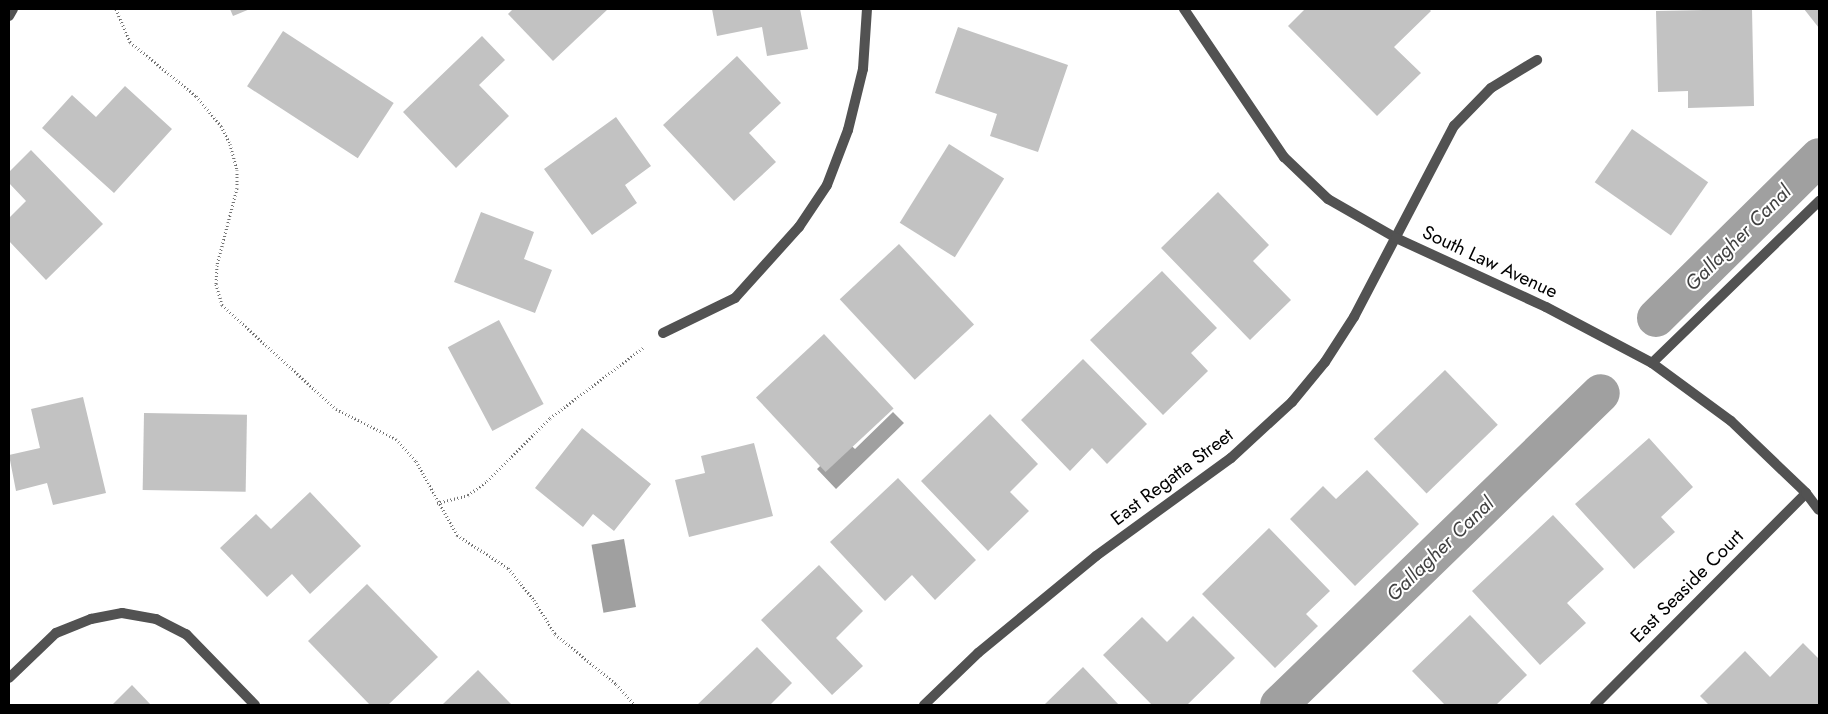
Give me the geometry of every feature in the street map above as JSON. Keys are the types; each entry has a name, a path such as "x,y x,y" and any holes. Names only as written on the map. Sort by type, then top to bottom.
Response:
{"street":[{"path":"9,16 13,9"},
{"path":"663,333 735,298 799,227 827,185 848,130 863,69 866,9"},
{"name":"South Law Avenue","path":"1184,9 1284,157 1328,199 1396,238 1546,307 1652,364 1730,422 1806,493 1819,510"},
{"name":"East Regatta Street","path":"924,705 978,653 1052,592 1096,556 1231,458 1292,402 1325,362 1354,317 1454,126 1491,88 1537,60"},
{"path":"1652,364 1819,201"},
{"name":"East Seaside Court","path":"1595,705 1806,493"},
{"path":"9,678 56,633 91,619 122,613 156,619 186,634 255,705"}],"path":[{"path":"116,9 130,42 196,96 221,126 230,144 237,170 237,188 217,265 216,284 222,305 336,409 396,439 416,461 437,503 457,535 508,568 555,634 616,684 635,705"},
{"path":"437,503 468,495 487,481 550,418 598,378 663,333"}],"shaded area":[{"path":"893,412 904,423 836,489 817,469 846,441 855,449"},
{"path":"624,539 636,607 603,613 592,545"}],"building":[{"path":"230,9 250,9 233,16"},
{"path":"513,9 608,9 553,61 508,14"},
{"path":"712,9 800,9 808,49 767,56 762,27 717,36"},
{"path":"1305,9 1429,9 1431,11 1394,47 1421,73 1377,116 1288,26"},
{"path":"1752,9 1754,106 1688,108 1688,91 1658,92 1656,11"},
{"path":"1804,9 1819,9 1819,28"},
{"path":"958,27 1068,65 1038,152 990,136 997,114 935,93"},
{"path":"283,31 394,103 358,158 247,86"},
{"path":"482,36 505,60 479,85 509,116 456,168 403,112"},
{"path":"737,56 781,103 749,133 776,162 734,201 663,125"},
{"path":"125,86 172,129 114,193 42,128 72,95 96,117"},
{"path":"616,117 651,166 625,185 637,203 592,235 544,169"},
{"path":"1632,129 1708,182 1671,236 1595,182"},
{"path":"949,144 1004,178 955,257 900,223"},
{"path":"31,150 103,224 46,280 9,241 9,218 26,201 9,183 9,172"},
{"path":"1218,192 1269,245 1253,261 1291,300 1250,340 1161,248"},
{"path":"481,212 534,232 524,259 552,270 535,313 454,282"},
{"path":"899,244 974,324 915,380 840,299"},
{"path":"1162,271 1217,328 1191,353 1208,371 1163,415 1090,340"},
{"path":"499,320 544,404 492,431 448,347"},
{"path":"824,334 894,409 826,472 756,397"},
{"path":"1083,359 1147,424 1107,464 1092,448 1070,471 1021,420"},
{"path":"1445,370 1498,425 1427,493 1374,439"},
{"path":"83,397 106,493 53,505 47,483 16,491 9,455 40,448 31,409"},
{"path":"144,413 247,415 246,492 143,490"},
{"path":"990,414 1038,464 1010,492 1029,511 988,551 921,481"},
{"path":"582,428 651,484 614,531 593,514 583,527 535,488"},
{"path":"1649,438 1693,487 1661,517 1675,532 1634,569 1575,504"},
{"path":"754,443 773,516 689,537 675,480 705,473 701,456"},
{"path":"1367,470 1419,524 1355,586 1290,519 1323,486 1336,499"},
{"path":"898,478 976,560 935,600 912,575 885,601 830,542"},
{"path":"310,492 361,546 310,594 292,574 267,597 220,548 256,514 271,529"},
{"path":"1553,515 1604,569 1567,603 1586,623 1540,665 1472,591"},
{"path":"1269,528 1330,591 1306,614 1318,626 1275,668 1202,594"},
{"path":"819,565 863,611 836,638 863,666 832,695 761,620"},
{"path":"367,584 438,657 388,705 370,705 308,641"},
{"path":"1470,615 1527,675 1496,705 1445,705 1412,671"},
{"path":"1193,616 1235,658 1187,705 1152,705 1103,655 1142,617 1167,642"},
{"path":"1803,643 1819,659 1819,705 1709,705 1700,696 1745,651 1770,677"},
{"path":"757,647 792,683 770,705 697,705"},
{"path":"1083,667 1119,705 1044,705"},
{"path":"478,670 512,705 442,705"},
{"path":"132,685 151,705 112,705"}],"waterway":[{"name":"Gallagher Canal","path":"1656,318 1819,157"},
{"name":"Gallagher Canal","path":"1279,705 1601,393"}]}
